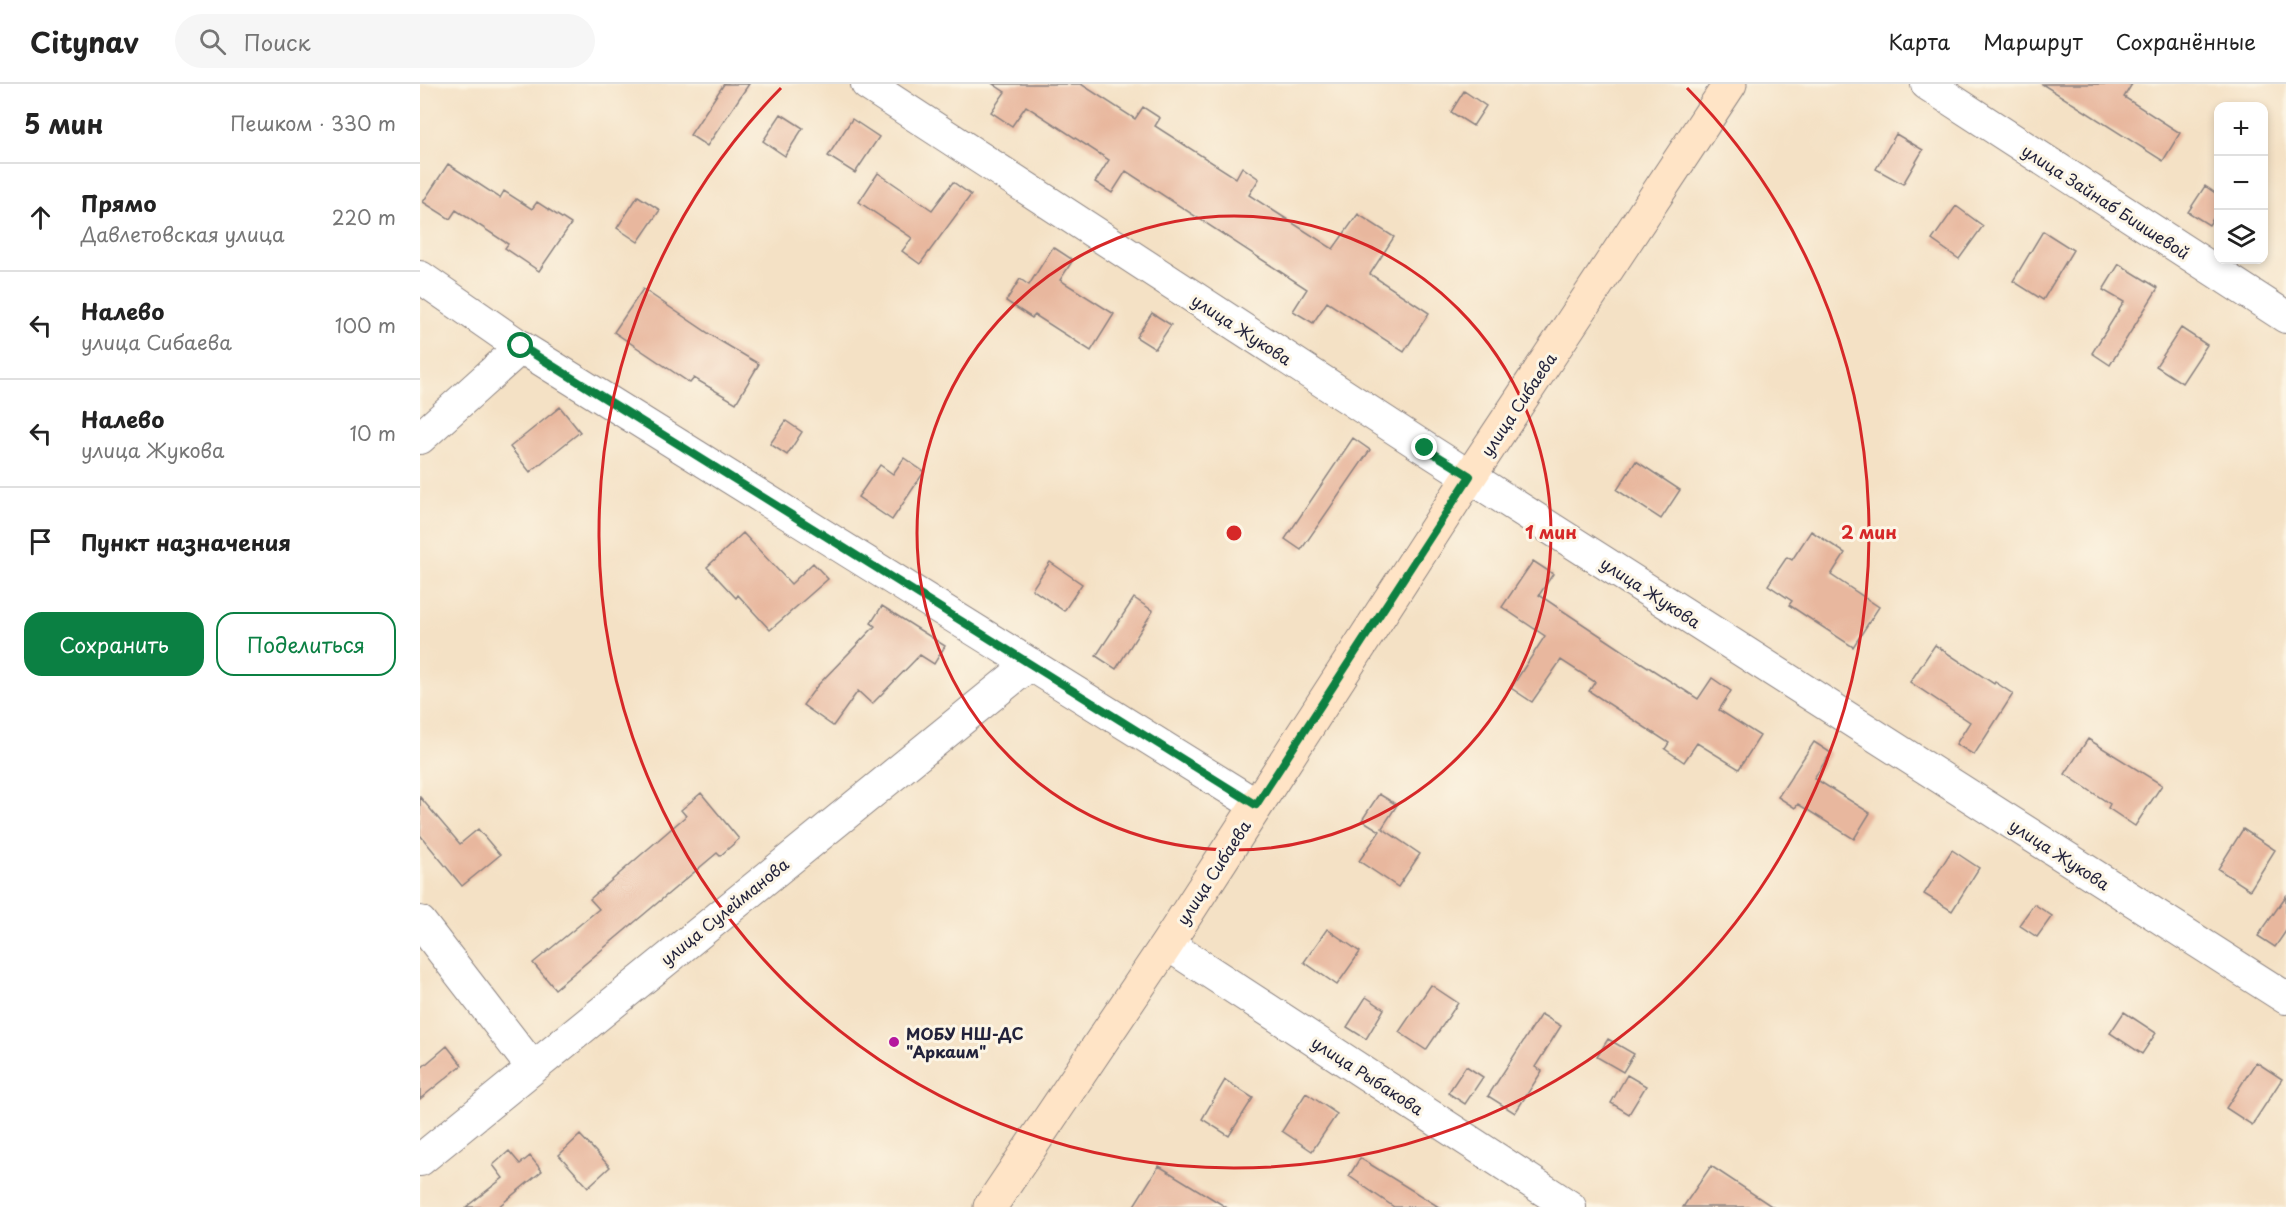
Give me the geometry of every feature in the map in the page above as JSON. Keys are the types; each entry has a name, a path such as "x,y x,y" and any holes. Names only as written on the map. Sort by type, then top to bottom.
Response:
{"main road":[{"name":"улица Сибаева","path":"990,1207 1167,944 1470,476 1730,84"}],"street":[{"name":"улица Жукова","path":"867,84 1470,476 2286,998"},
{"name":"улица Зайнаб Биишевой","path":"1927,84 2286,317"},
{"path":"420,277 521,346 1256,805"},
{"path":"420,438 521,346"},
{"name":"улица Сулейманова","path":"420,1160 1030,664"},
{"path":"420,922 532,1067"},
{"name":"улица Рыбакова","path":"1167,944 1570,1207"}],"building":[{"path":"724,84 749,84 707,146 690,135"},
{"path":"993,84 1081,84 1135,119 1143,107 1160,118 1155,126 1236,178 1242,167 1259,179 1249,195 1333,249 1358,214 1394,237 1370,274 1429,313 1404,352 1327,302 1313,323 1293,311 1307,289 1126,171 1112,193 1095,182 1109,160 1026,106 1012,126 991,112 1005,92"},
{"path":"2042,84 2132,84 2124,97 2180,133 2163,161"},
{"path":"1464,91 1486,106 1473,126 1451,112"},
{"path":"781,114 803,128 785,156 763,141"},
{"path":"852,119 879,137 855,173 828,156"},
{"path":"1896,134 1923,150 1903,184 1876,169"},
{"path":"448,164 500,198 504,191 532,209 537,202 571,224 539,271 505,248 508,244 456,210 450,219 423,202"},
{"path":"878,173 932,210 953,182 971,195 920,264 902,251 912,238 859,202"},
{"path":"2205,186 2214,192 2214,217 2209,225 2188,212"},
{"path":"638,196 660,210 638,242 617,228"},
{"path":"1956,206 1983,226 1959,259 1932,240"},
{"path":"2043,231 2073,250 2043,300 2013,281"},
{"path":"1053,247 1073,260 1060,280 1114,314 1091,351 1035,315 1032,318 1006,301 1020,279 1029,285"},
{"path":"2119,264 2158,288 2110,365 2092,353 2124,302 2103,290"},
{"path":"643,289 717,339 759,364 736,403 694,378 690,383 614,332"},
{"path":"1152,313 1171,325 1155,349 1136,337"},
{"path":"2181,328 2207,345 2182,383 2156,366"},
{"path":"560,407 580,432 530,472 510,447"},
{"path":"786,421 802,432 787,455 770,444"},
{"path":"1353,438 1370,450 1301,550 1285,539"},
{"path":"904,458 924,472 892,520 858,497 880,465 893,474"},
{"path":"1636,461 1680,490 1661,519 1617,490"},
{"path":"1811,531 1845,553 1831,575 1879,607 1853,647 1789,605 1792,601 1768,585 1787,557 1792,560"},
{"path":"743,533 791,584 813,563 828,579 770,630 738,595 736,598 707,567"},
{"path":"1533,561 1553,574 1539,595 1634,658 1698,699 1712,678 1731,691 1719,710 1760,736 1739,769 1697,743 1684,762 1665,749 1669,743 1589,691 1595,682 1561,660 1532,702 1511,688 1545,636 1502,607"},
{"path":"1050,562 1082,584 1064,611 1032,589"},
{"path":"1134,598 1153,611 1116,669 1096,656"},
{"path":"882,606 945,646 934,664 920,655 872,704 858,691 833,726 803,705 817,686 875,626 871,623"},
{"path":"1935,645 2013,694 1974,755 1956,744 1970,722 1910,682"},
{"path":"2088,739 2162,785 2135,826 2108,808 2110,804 2065,774"},
{"path":"1814,742 1831,753 1814,778 1870,813 1854,839 1798,804 1795,808 1778,797"},
{"path":"701,793 739,839 720,856 717,853 555,989 533,963 599,909 590,899 686,816 681,810"},
{"path":"1379,794 1397,805 1382,828 1420,854 1398,887 1359,861 1380,831 1362,820"},
{"path":"420,797 460,844 478,829 500,855 462,886 420,835"},
{"path":"2243,829 2275,850 2250,890 2218,869"},
{"path":"1952,850 1979,868 1952,911 1924,894"},
{"path":"2286,896 2286,931 2275,947 2258,936"},
{"path":"2034,904 2052,916 2037,937 2019,925"},
{"path":"1327,929 1360,952 1337,985 1304,962"},
{"path":"1431,985 1458,1003 1426,1050 1399,1032"},
{"path":"1366,997 1384,1009 1366,1039 1347,1027"},
{"path":"2124,1012 2156,1033 2142,1054 2110,1033"},
{"path":"1541,1014 1561,1026 1535,1067 1542,1071 1515,1113 1488,1096"},
{"path":"1608,1039 1634,1054 1623,1072 1597,1057"},
{"path":"447,1046 462,1065 420,1099 420,1069"},
{"path":"2256,1062 2282,1079 2252,1125 2226,1108"},
{"path":"1466,1066 1483,1077 1465,1104 1448,1093"},
{"path":"1627,1075 1646,1086 1629,1114 1611,1103"},
{"path":"1225,1080 1253,1098 1229,1136 1202,1119"},
{"path":"1306,1093 1337,1114 1312,1151 1282,1131"},
{"path":"580,1135 610,1167 588,1187 559,1155"},
{"path":"509,1151 520,1164 530,1156 542,1171 498,1207 466,1207 503,1178 493,1165"},
{"path":"1360,1158 1439,1207 1394,1207 1349,1176"},
{"path":"1159,1166 1226,1207 1133,1207"},
{"path":"1711,1166 1773,1207 1683,1207"}],"place":[{"name":"МОБУ НШ-ДС \"Аркаим\"","path":"894,1042"}],"route":[{"path":"521,346 1256,805 1470,476 1425,448"}]}
